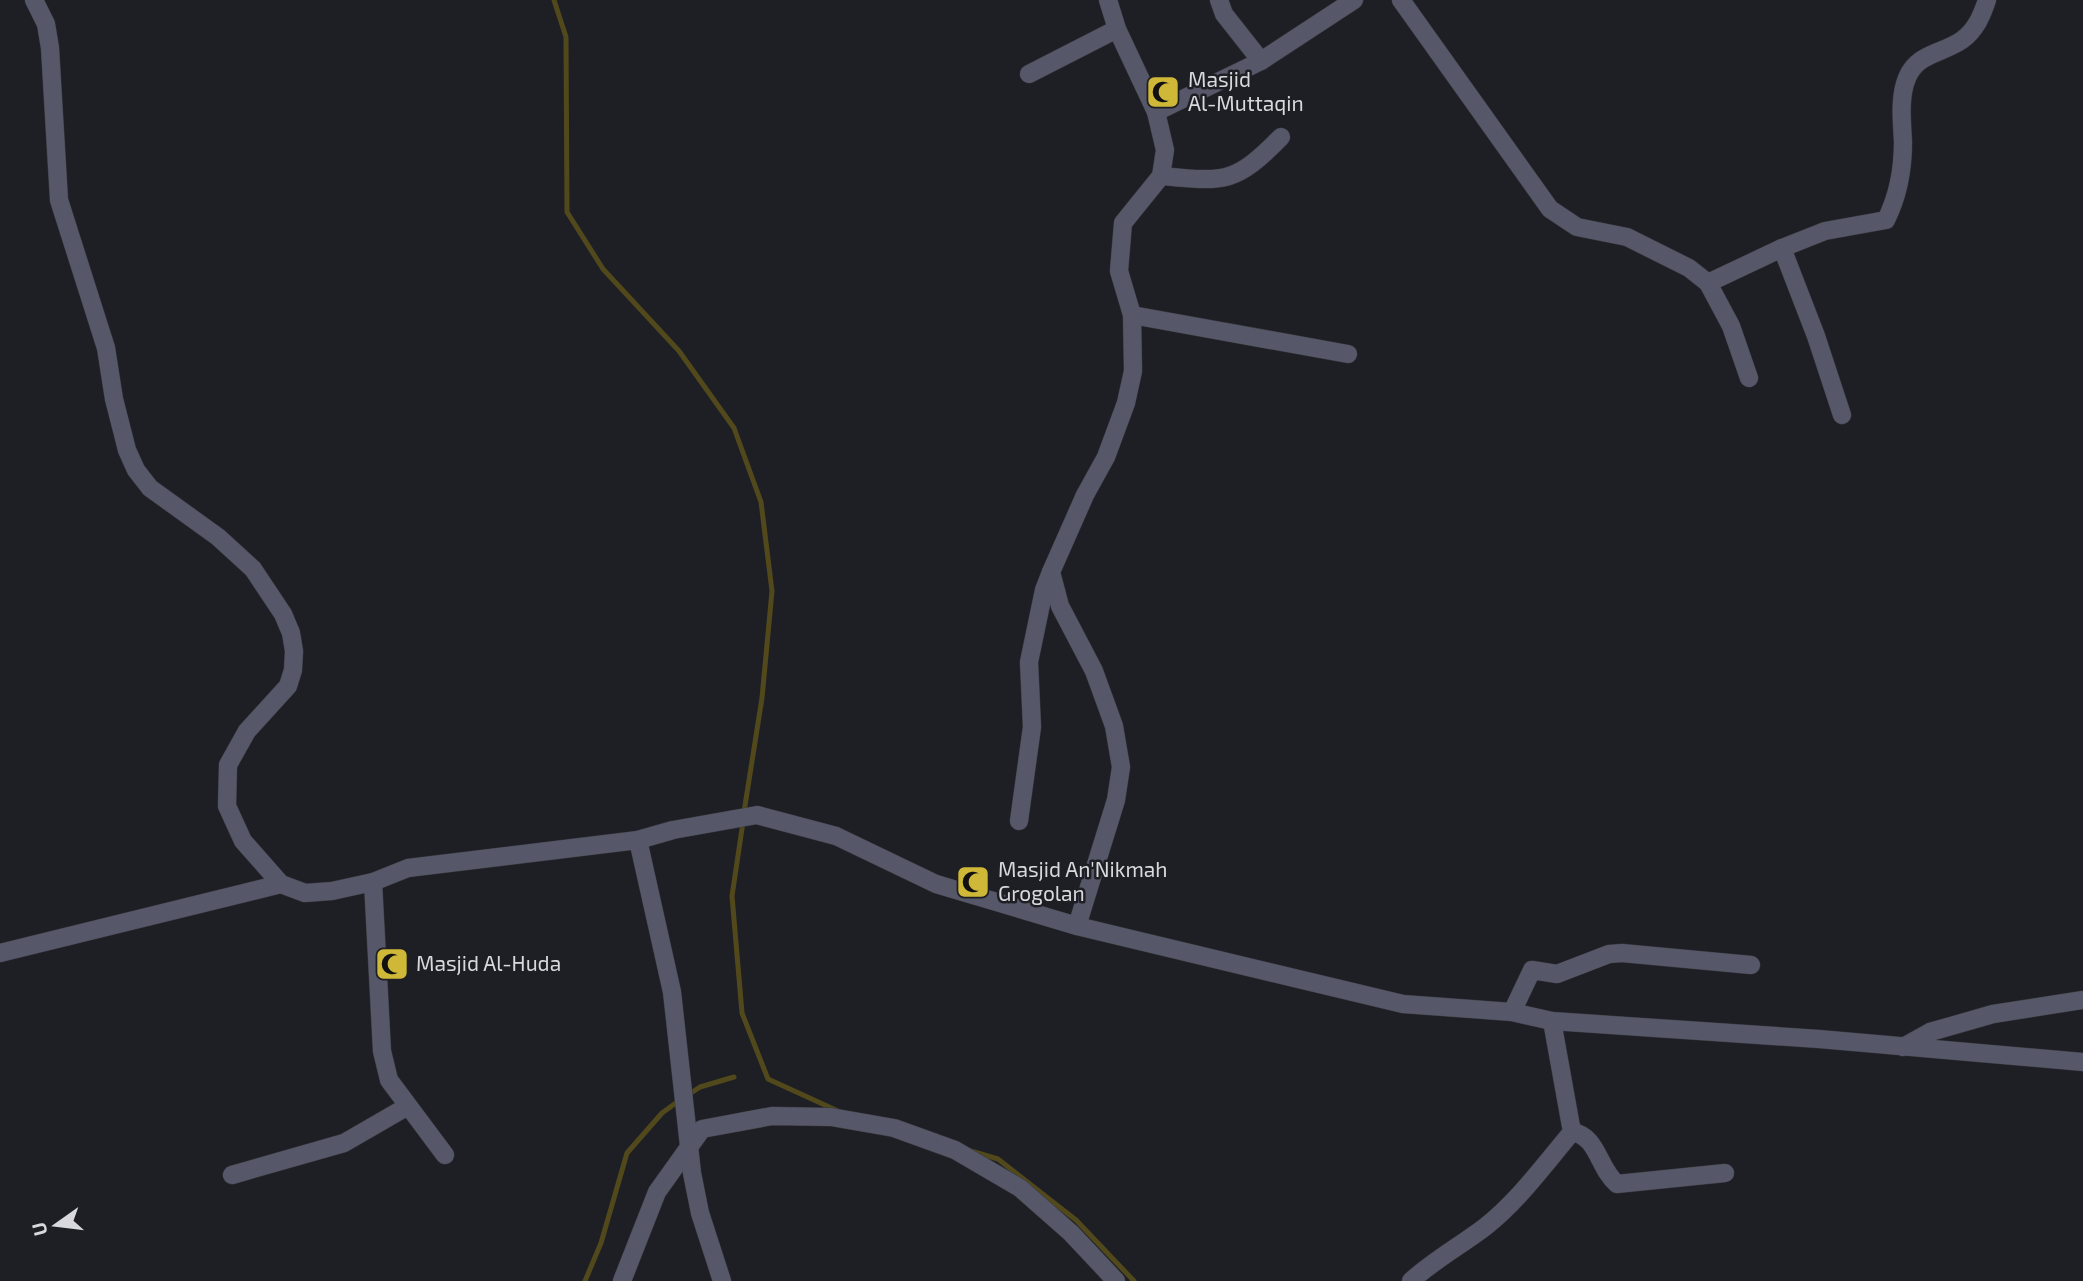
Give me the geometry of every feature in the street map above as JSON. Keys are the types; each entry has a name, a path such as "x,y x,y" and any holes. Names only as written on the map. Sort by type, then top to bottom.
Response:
{"street":[{"path":"34,0 46,24 50,48 60,200 106,348 114,399 127,450 136,470 150,488 218,537 253,569 283,614 291,633 293,670 288,687 247,731 228,765 227,783 228,806 243,841 281,884 305,893 332,891 373,882 408,867 638,840 673,830 757,815 836,836 936,884 1077,926 1403,1004 1512,1012 1552,1021 1819,1039 2083,1062"},
{"path":"1019,821 1032,727 1029,662 1044,590 1085,495 1106,457 1126,403 1133,371 1132,315 1119,271 1123,223 1161,176 1165,150 1156,112 1117,29 1108,0"},
{"path":"1219,0 1224,14 1261,61"},
{"path":"1156,112 1261,61 1354,0"},
{"path":"1401,0 1550,209 1577,227 1627,237 1689,268 1708,283 1731,326 1749,378"},
{"path":"1708,283 1825,231 1886,220 1895,201 1899,182 1906,78 1916,62 1964,38 1980,21 1987,0"},
{"path":"1029,74 1117,29"},
{"path":"1161,176 1199,180 1226,178 1255,163 1281,137"},
{"path":"1782,248 1816,336 1842,415"},
{"path":"1132,315 1348,354"},
{"path":"1051,572 1060,606 1094,671 1115,726 1121,767 1116,800 1077,926"},
{"path":"638,840 672,992 692,1173 700,1213 722,1281"},
{"path":"373,882 382,1051 388,1080 445,1155"},
{"path":"0,953 281,884"},
{"path":"1512,1012 1532,970 1557,974 1609,954 1751,965"},
{"path":"1903,1047 1930,1032 1993,1014 2083,1000"},
{"path":"1552,1021 1572,1132"},
{"path":"232,1175 344,1143 408,1106"},
{"path":"622,1281 657,1192 702,1129 772,1116 831,1117 894,1128 955,1150 1020,1188 1071,1233 1116,1281"},
{"path":"1572,1132 1581,1133 1588,1138 1607,1176 1617,1184 1725,1173"},
{"path":"1411,1281 1434,1261 1484,1227 1516,1199 1572,1132"}],"waterway":[{"path":"554,0 566,37 567,212 603,269 679,351 734,428 761,502 772,591 762,698 744,812"},
{"path":"743,822 732,896 742,1013 768,1079 838,1111"},
{"path":"688,1095 700,1087 734,1077"},
{"path":"585,1281 601,1243 627,1153 662,1113 680,1100"},
{"path":"971,1151 998,1159 1076,1220 1134,1281"}],"place":[{"name":"Masjid Al-Muttaqin","path":"1163,92"},
{"name":"Masjid An'Nikmah Grogolan","path":"973,882"},
{"name":"Masjid Al-Huda","path":"392,964"}]}
